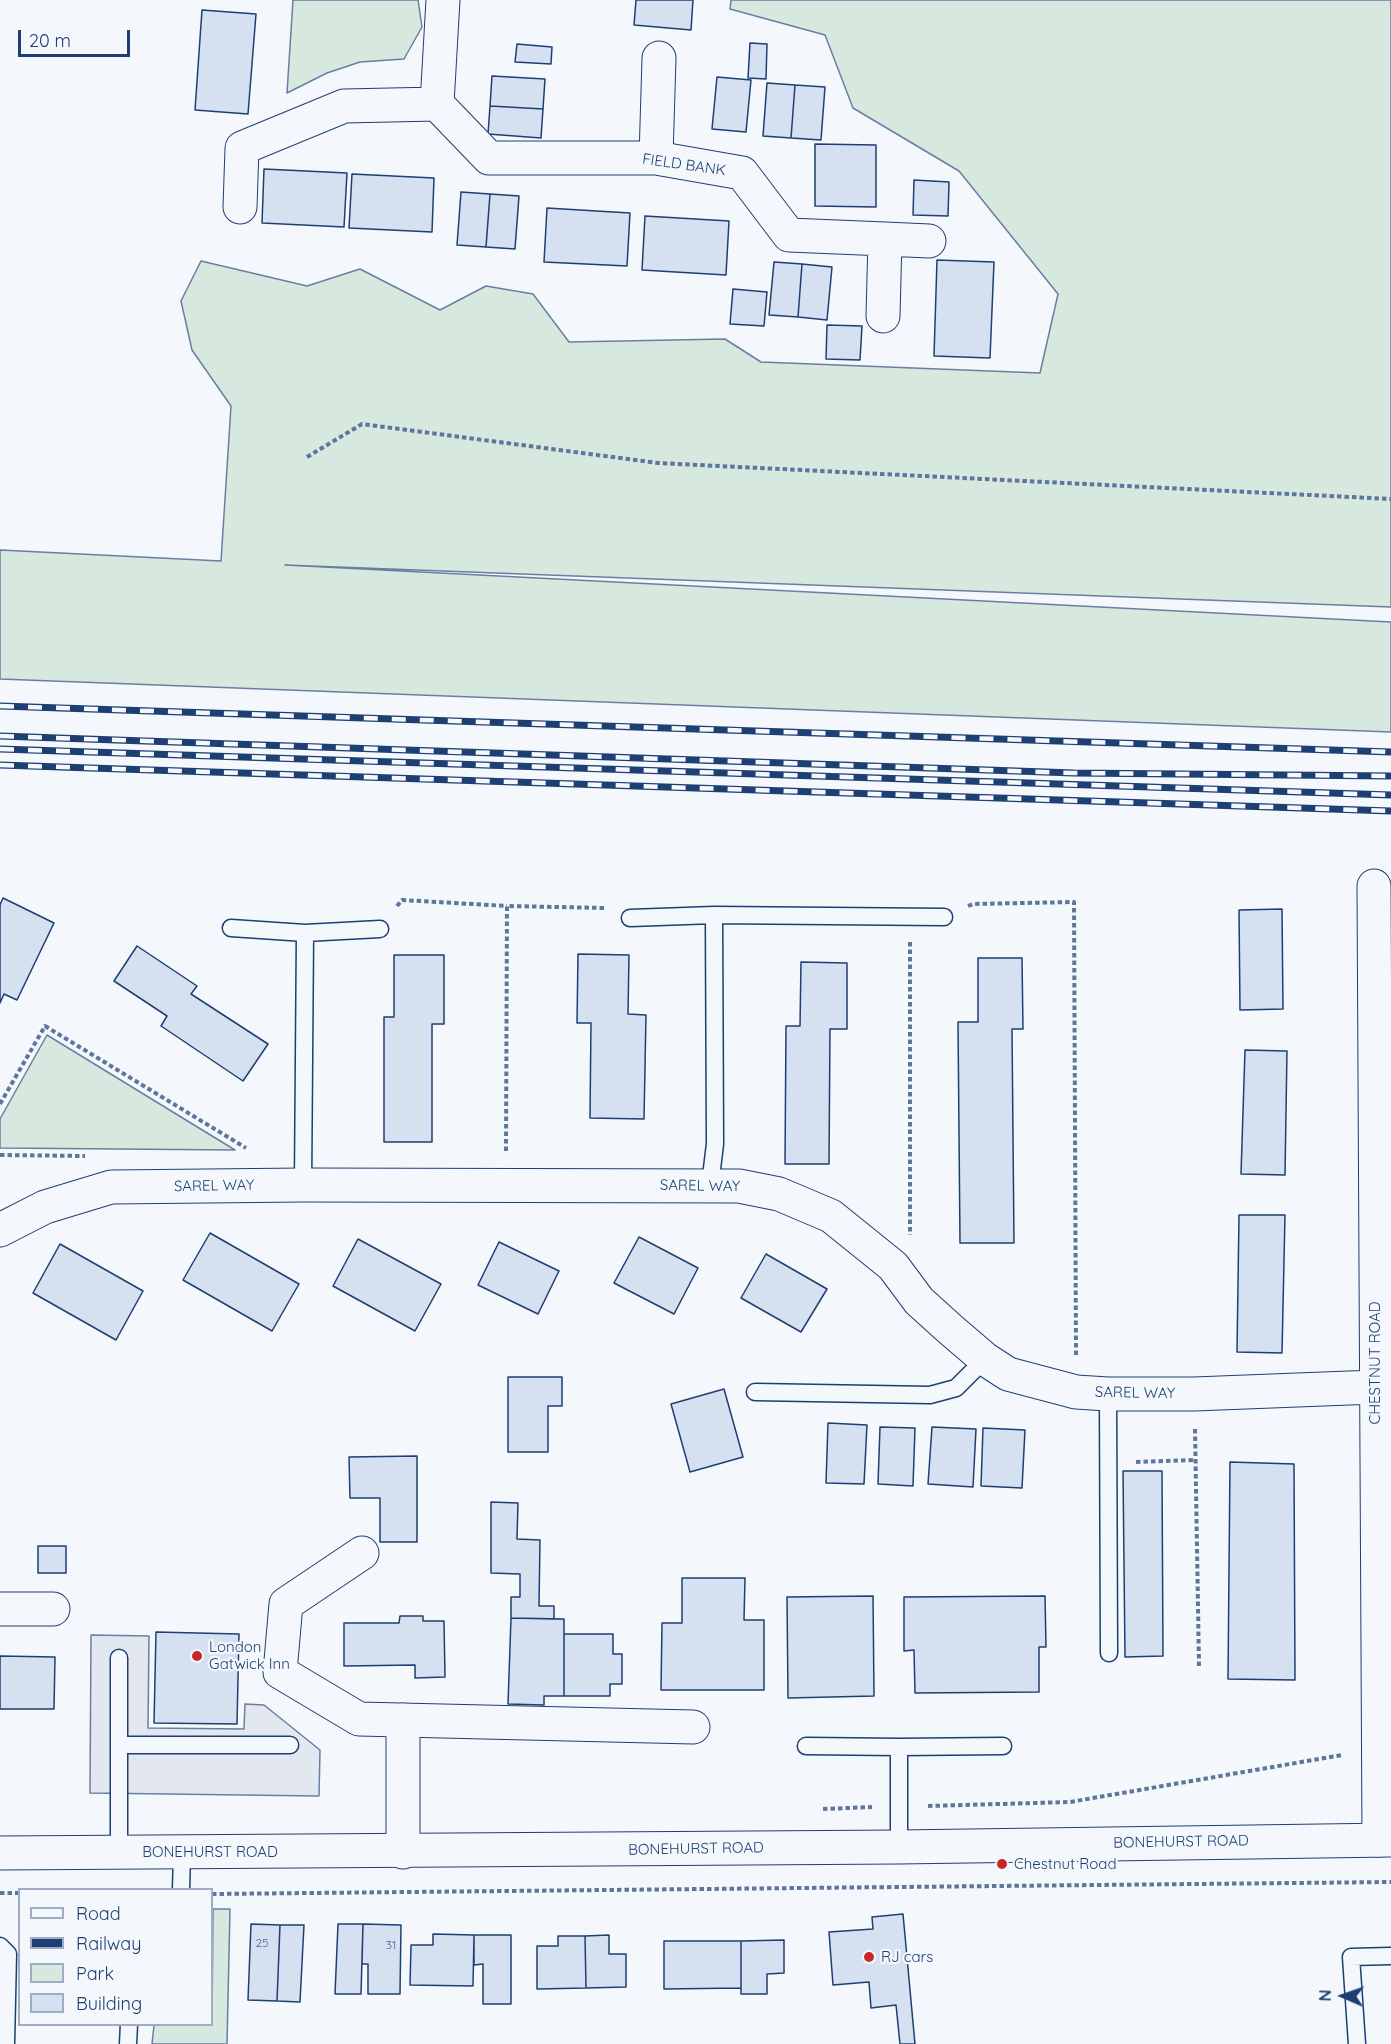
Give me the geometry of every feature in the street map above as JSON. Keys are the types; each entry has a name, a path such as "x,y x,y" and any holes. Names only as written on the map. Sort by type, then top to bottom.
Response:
{"street":[{"path":"240,207 242,148 344,106 437,104 443,0"},
{"path":"656,158 658,58"},
{"name":"FIELD BANK","path":"437,104 489,158 656,158 742,173 789,236 929,241"},
{"path":"883,316 885,239"},
{"name":"CHESTNUT ROAD","path":"1374,886 1375,1387 1385,1601 1378,1745 1385,1840"},
{"name":"SAREL WAY","path":"0,1230 45,1207 111,1187 740,1186 779,1194 831,1216 893,1266 919,1301 985,1359 1008,1374 1092,1393 1194,1394 1375,1387"},
{"path":"362,1553 286,1604 280,1672 359,1719 565,1722 693,1727"},
{"path":"0,1609 53,1609"},
{"path":"403,1720 403,1852"},
{"name":"BONEHURST ROAD","path":"0,1853 403,1852 1385,1840"}],"lane":[{"path":"630,918 714,915 944,917"},
{"path":"710,1185 715,1144 714,915"},
{"path":"231,928 305,933 380,929"},
{"path":"303,1185 305,933"},
{"path":"755,1392 930,1395 956,1388 985,1359"},
{"path":"1092,1393 1108,1462 1109,1653"},
{"path":"119,1658 119,1852"},
{"path":"119,1745 291,1745"},
{"path":"806,1746 1003,1746"},
{"path":"899,1747 899,1847"},
{"path":"181,1888 182,1853"},
{"path":"0,1946 8,1954 6,2044"},
{"path":"1357,2044 1351,1957 1391,1956"},
{"path":"128,2044 129,2026"}],"path":[{"path":"307,458 362,424 658,463 1391,499"},
{"path":"380,929 402,900 507,906 601,907 630,918"},
{"path":"944,917 973,904 1074,902 1092,1393"},
{"path":"506,1185 507,906"},
{"path":"893,1266 910,1245 910,917"},
{"path":"0,1104 45,1026 251,1152"},
{"path":"0,1155 95,1156"},
{"path":"1194,1394 1199,1666"},
{"path":"1108,1462 1196,1460"},
{"path":"821,1809 1070,1802 1321,1760 1378,1745"},
{"path":"213,1894 1391,1882"},
{"path":"0,1893 18,1893"}],"green space":[{"path":"293,0 418,0 422,27 404,59 360,62 327,73 287,93"},
{"path":"731,0 1391,0 1391,607 285,565 1391,622 1391,732 0,679 0,550 221,561 231,406 192,350 181,301 201,261 307,286 360,269 440,310 486,286 533,294 569,342 725,339 761,362 1040,373 1058,294 959,171 853,108 825,35 730,9"},
{"path":"47,1035 235,1150 0,1148 0,1119"},
{"path":"213,1909 230,1909 227,2044 152,2044 154,2026 213,2026"}],"shaded area":[{"path":"91,1635 149,1636 148,1728 244,1729 245,1704 264,1705 320,1750 319,1796 90,1793"}],"building":[{"path":"636,0 693,0 691,30 634,25"},
{"path":"202,10 256,14 248,114 195,110"},
{"path":"750,43 767,44 766,79 748,78"},
{"path":"517,44 552,47 551,64 515,62"},
{"path":"492,76 545,79 543,109 490,106"},
{"path":"717,77 751,80 746,132 712,129"},
{"path":"767,83 795,85 791,138 763,136"},
{"path":"795,85 825,87 821,140 791,138"},
{"path":"490,106 543,109 541,138 488,134"},
{"path":"815,144 876,145 876,207 815,206"},
{"path":"264,169 347,173 344,227 262,223"},
{"path":"352,174 434,178 432,232 349,228"},
{"path":"914,180 949,182 948,216 913,215"},
{"path":"461,192 490,194 486,247 457,245"},
{"path":"490,194 519,196 515,249 486,247"},
{"path":"547,208 630,213 627,266 544,262"},
{"path":"645,216 729,221 726,275 642,270"},
{"path":"937,260 994,262 990,358 934,356"},
{"path":"774,262 802,264 798,317 769,315"},
{"path":"802,264 832,267 827,320 798,317"},
{"path":"733,289 767,292 764,326 730,324"},
{"path":"827,325 862,326 860,360 826,359"},
{"path":"3,898 54,923 17,1000 4,994 0,1003 0,905"},
{"path":"1282,909 1283,1009 1240,1010 1239,910"},
{"path":"137,946 197,986 191,994 268,1044 243,1081 161,1026 167,1016 114,981"},
{"path":"578,954 629,955 628,1014 646,1015 644,1119 590,1118 591,1023 577,1023"},
{"path":"394,955 444,955 444,1024 432,1024 432,1142 384,1142 384,1017 394,1017"},
{"path":"978,958 1022,958 1023,1029 1012,1029 1014,1243 960,1243 958,1022 978,1022"},
{"path":"801,962 847,963 847,1029 830,1029 829,1164 785,1164 786,1026 800,1026"},
{"path":"1245,1050 1287,1051 1285,1175 1241,1174"},
{"path":"1239,1215 1285,1215 1282,1353 1237,1352"},
{"path":"210,1233 299,1284 272,1331 183,1280"},
{"path":"639,1237 698,1268 674,1314 614,1283"},
{"path":"358,1239 441,1284 415,1331 333,1286"},
{"path":"499,1242 559,1271 538,1314 478,1285"},
{"path":"60,1244 143,1291 116,1340 33,1293"},
{"path":"766,1254 827,1289 801,1332 741,1298"},
{"path":"508,1377 562,1377 562,1406 548,1406 548,1452 508,1452"},
{"path":"724,1389 743,1457 690,1472 671,1404"},
{"path":"828,1423 867,1425 864,1484 826,1483"},
{"path":"880,1427 915,1428 913,1486 878,1484"},
{"path":"932,1427 976,1429 973,1487 928,1484"},
{"path":"983,1428 1025,1430 1022,1488 981,1486"},
{"path":"417,1456 417,1542 380,1542 380,1498 350,1498 349,1457"},
{"path":"1230,1462 1294,1464 1295,1680 1228,1679"},
{"path":"1123,1471 1162,1471 1163,1656 1125,1657"},
{"path":"491,1502 518,1503 517,1539 540,1540 539,1606 554,1606 554,1619 511,1618 511,1597 520,1597 520,1574 491,1573"},
{"path":"38,1546 66,1546 66,1573 38,1573"},
{"path":"682,1578 745,1578 744,1620 764,1620 764,1690 661,1690 662,1623 682,1623"},
{"path":"873,1596 874,1696 788,1698 787,1597"},
{"path":"1045,1596 1046,1647 1039,1647 1039,1692 915,1693 914,1650 904,1651 904,1597"},
{"path":"400,1616 423,1616 423,1621 444,1621 445,1677 415,1678 415,1665 344,1666 344,1623 399,1623"},
{"path":"511,1618 564,1619 564,1696 544,1696 544,1705 508,1704"},
{"name":"London Gatwick Inn","path":"156,1632 239,1634 237,1724 154,1723"},
{"path":"564,1634 613,1634 613,1654 622,1654 622,1684 610,1684 610,1696 564,1696"},
{"path":"0,1656 55,1657 54,1709 0,1709"},
{"name":"RJ cars","path":"903,1914 915,2044 900,2044 896,2005 871,2008 869,1982 833,1985 829,1932 873,1929 872,1917"},
{"path":"251,1924 280,1925 277,2001 248,2000"},
{"path":"338,1924 363,1924 361,1994 335,1994"},
{"path":"363,1924 401,1925 400,1994 368,1994 368,1964 362,1964"},
{"path":"280,1925 304,1925 300,2002 277,2001"},
{"path":"433,1934 474,1935 473,1986 410,1985 411,1945 433,1945"},
{"path":"474,1935 511,1935 511,2004 483,2004 483,1964 474,1965"},
{"path":"609,1935 609,1954 626,1954 626,1987 586,1988 585,1936"},
{"path":"558,1936 585,1936 586,1988 537,1989 537,1946 558,1946"},
{"path":"784,1940 784,1973 767,1974 767,1994 741,1994 741,1941"},
{"path":"664,1941 741,1941 741,1988 664,1989"}],"railway":[{"path":"0,706 1391,752"},
{"path":"0,736 1074,773 1391,776"},
{"path":"0,749 1391,795"},
{"path":"0,765 1391,811"}],"place":[{"name":"London Gatwick Inn","path":"197,1656"},
{"name":"Chestnut Road","path":"1002,1864"},
{"name":"RJ cars","path":"869,1957"}]}
